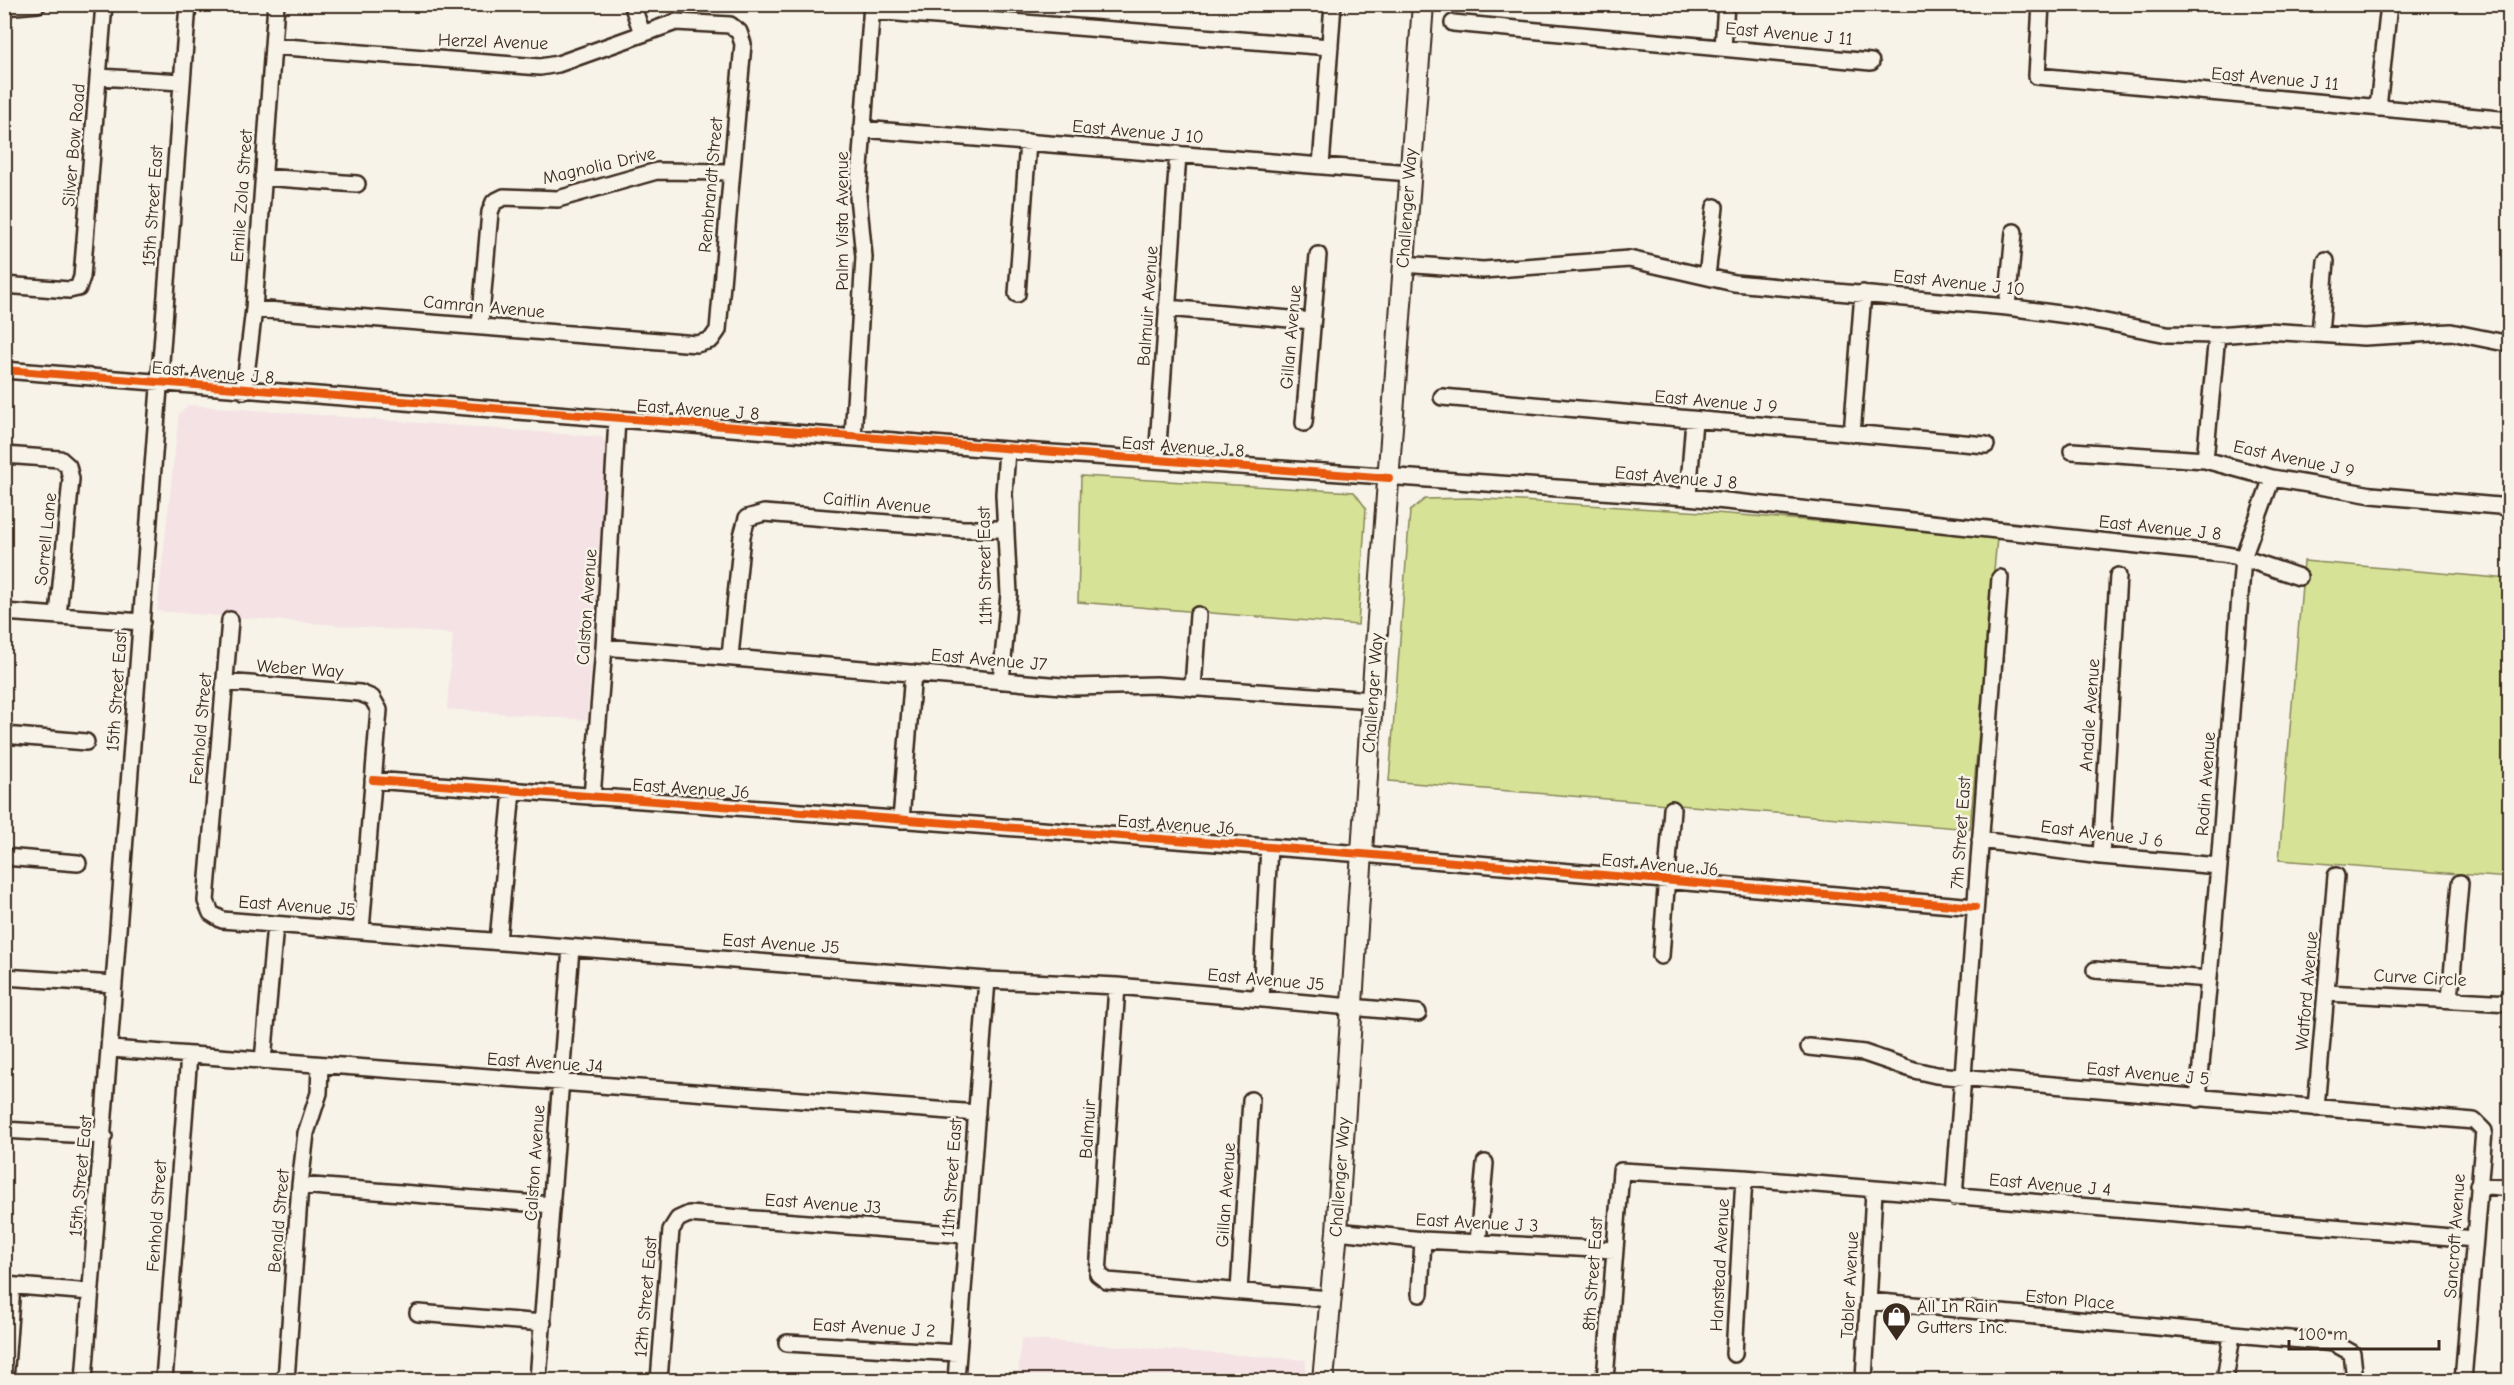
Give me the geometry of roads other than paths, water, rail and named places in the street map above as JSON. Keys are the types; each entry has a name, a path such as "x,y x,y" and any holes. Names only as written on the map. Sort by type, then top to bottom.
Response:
{"main road":[{"name":"Challenger Way","path":"1323,1380 1337,1231 1372,700 1423,4"}],"street":[{"path":"4,7 38,4"},
{"name":"Silver Bow Road","path":"4,285 69,290 78,288 82,277 104,4"},
{"name":"15th Street East","path":"84,1380 111,1049 188,4"},
{"name":"Emile Zola Street","path":"244,391 254,309 276,4"},
{"path":"632,4 642,33"},
{"path":"1321,166 1333,4"},
{"path":"1723,48 1726,4"},
{"name":"East Avenue J 11","path":"2041,4 2037,76 2510,120"},
{"path":"2378,108 2389,4"},
{"path":"872,8 1330,47"},
{"name":"Palm Vista Avenue","path":"853,437 864,257 858,196 872,8"},
{"name":"Herzel Avenue","path":"273,46 540,67 558,63 676,22 730,25 739,32"},
{"name":"East Avenue J 11","path":"1453,23 1872,62"},
{"name":"Rembrandt Street","path":"711,340 718,330 743,44 739,32"},
{"path":"99,77 181,82"},
{"name":"East Avenue J 10","path":"862,129 1410,173"},
{"path":"1017,294 1028,142"},
{"name":"Balmuir Avenue","path":"1157,460 1178,154"},
{"name":"Magnolia Drive","path":"480,326 490,212 494,202 504,197 558,200 657,171 731,172"},
{"path":"263,177 357,184"},
{"path":"1707,276 1715,207"},
{"path":"2007,307 2014,232"},
{"name":"Gillan Avenue","path":"1304,423 1318,255"},
{"name":"East Avenue J 10","path":"1403,264 1483,270 1629,259 1734,283 2007,307 2075,316 2167,334 2217,335 2268,330 2364,337 2451,332 2510,344"},
{"path":"2320,334 2326,261"},
{"path":"1852,434 1863,293"},
{"path":"1167,308 1312,321"},
{"name":"Camran Avenue","path":"254,309 697,344 711,340"},
{"path":"2205,459 2217,335"},
{"name":"East Avenue J 8","path":"4,370 244,391 1007,450 1688,497 2243,558 2299,577"},
{"name":"East Avenue J 9","path":"1442,398 1986,446"},
{"name":"Calston Avenue","path":"592,797 604,647 617,419"},
{"path":"1688,497 1694,420"},
{"name":"11th Street East","path":"1001,681 1009,594 1004,494 1007,450"},
{"name":"East Avenue J 9","path":"2072,451 2205,459 2272,478 2372,495 2510,507"},
{"name":"Sorrell Lane","path":"4,455 60,459 68,466 71,479 58,616"},
{"name":"Rodin Avenue","path":"2198,1098 2243,558 2272,478"},
{"name":"Caitlin Avenue","path":"730,656 742,536 747,518 764,513 963,529 1005,529"},
{"name":"Andale Avenue","path":"2101,856 2118,576"},
{"name":"7th Street East","path":"1954,1197 2000,578"},
{"path":"4,612 142,622"},
{"path":"1193,688 1198,615"},
{"name":"Fenhold Street","path":"211,913 206,901 230,620"},
{"name":"East Avenue J7","path":"604,647 1074,687 1156,685 1372,700"},
{"path":"901,820 913,674"},
{"name":"Weber Way","path":"225,682 360,693 372,698 379,710 373,780"},
{"path":"4,735 86,742"},
{"path":"361,930 373,780"},
{"name":"East Avenue J6","path":"373,780 1362,854 1975,907"},
{"path":"498,941 512,791"},
{"path":"1661,956 1672,809"},
{"name":"East Avenue J 6","path":"1980,840 2101,856 2219,866"},
{"path":"1261,999 1269,847"},
{"path":"4,857 78,863"},
{"name":"Watford Avenue","path":"2316,1108 2336,876"},
{"path":"2450,999 2460,883"},
{"name":"East Avenue J5","path":"211,913 222,920 275,925 987,980 1117,986 1352,1008"},
{"path":"263,1061 275,925"},
{"name":"Calston Avenue","path":"538,1380 571,948"},
{"path":"2095,970 2209,979"},
{"path":"4,977 114,984"},
{"name":"11th Street East","path":"956,1380 987,980"},
{"name":"Balmuir","path":"1117,986 1098,1274 1107,1281 1239,1292"},
{"name":"Curve Circle","path":"2327,993 2510,1003"},
{"path":"1352,1008 1418,1013"},
{"name":"East Avenue J 5","path":"1809,1047 1864,1053 1925,1073 2474,1121 2484,1131"},
{"name":"East Avenue J4","path":"111,1049 977,1113"},
{"name":"Fenhold Street","path":"164,1380 189,1055"},
{"name":"Benald Street","path":"286,1380 300,1185 306,1133 319,1093 320,1066"},
{"name":"Gillan Avenue","path":"1239,1292 1251,1100"},
{"path":"4,1130 104,1136"},
{"name":"Sancroft Avenue","path":"2463,1380 2484,1131"},
{"path":"1478,1242 1485,1163"},
{"name":"East Avenue J 4","path":"1621,1171 1744,1178 1874,1191 2475,1239"},
{"name":"8th Street East","path":"1605,1380 1621,1171"},
{"name":"Hanstead Avenue","path":"1734,1354 1744,1178"},
{"path":"300,1185 552,1205"},
{"path":"2478,1185 2510,1188"},
{"name":"Tabler Avenue","path":"1864,1380 1874,1191"},
{"name":"East Avenue J3","path":"678,1219 690,1214 967,1235"},
{"name":"12th Street East","path":"659,1380 671,1230 678,1219"},
{"name":"East Avenue J 3","path":"1337,1231 1423,1240 1615,1250"},
{"path":"1420,1294 1423,1240"},
{"path":"5,1380 8,1286 92,1292"},
{"path":"1239,1292 1330,1299"},
{"name":"Eston Place","path":"1869,1301 2232,1335"},
{"path":"418,1313 543,1323"},
{"path":"2225,1380 2232,1335 2334,1343 2352,1353 2355,1380"},
{"name":"East Avenue J 2","path":"787,1343 958,1353"}],"place":[{"name":"All In Rain Gutters Inc.","path":"1896,1342"}]}
